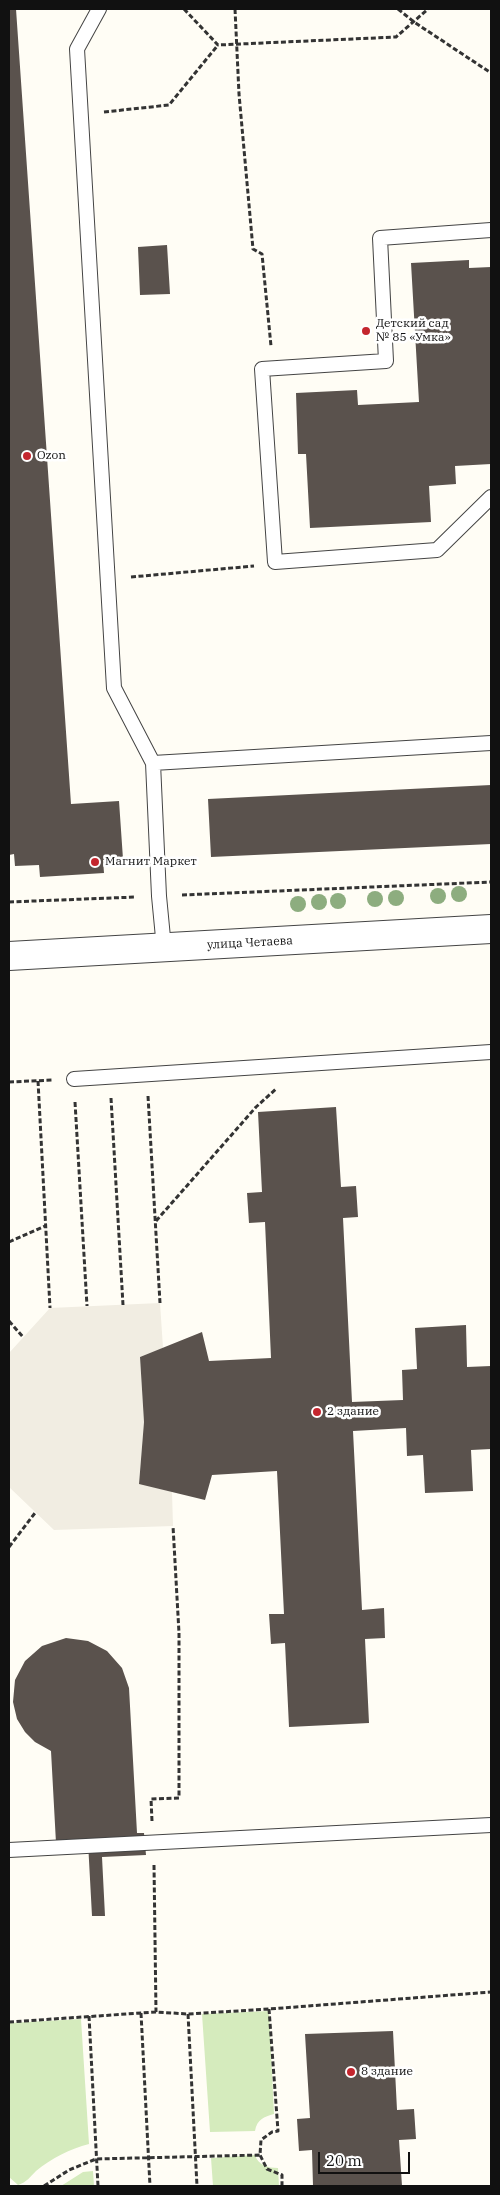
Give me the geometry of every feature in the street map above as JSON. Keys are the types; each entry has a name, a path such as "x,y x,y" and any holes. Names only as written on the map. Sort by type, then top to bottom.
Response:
{"street":[{"name":"улица Четаева","path":"9,956 491,929"}],"lane":[{"path":"99,9 77,49 114,688 153,763 159,896 164,948"},
{"path":"491,230 380,238 386,361 262,369 275,562 437,550 491,497"},
{"path":"153,763 491,743"},
{"path":"74,1079 491,1052"},
{"path":"9,1850 491,1825"}],"path":[{"path":"184,9 218,45"},
{"path":"235,9 236,44 253,249 262,254 272,353 290,367"},
{"path":"398,9 414,22 491,73"},
{"path":"80,114 169,104 218,45 396,37 428,9"},
{"path":"108,580 253,567 275,562"},
{"path":"9,902 491,882"},
{"path":"155,1221 256,1107 304,1064"},
{"path":"147,1075 160,1303"},
{"path":"110,1077 123,1304"},
{"path":"9,1082 74,1079 87,1306"},
{"path":"38,1081 50,1308"},
{"path":"9,1242 45,1226"},
{"path":"9,1321 23,1337"},
{"path":"9,1547 35,1513"},
{"path":"156,2012 151,1799 180,1798 180,1634 173,1526"},
{"path":"9,2022 156,2012 188,2014 269,2009 491,1992"},
{"path":"269,2009 278,2131 265,2136 261,2140 260,2155 267,2169 282,2175 282,2186"},
{"path":"141,2013 150,2186"},
{"path":"188,2014 198,2186"},
{"path":"89,2016 98,2186"},
{"path":"44,2186 69,2170 96,2159 260,2155"}],"green space":[{"path":"269,2011 274,2114 262,2119 257,2124 255,2131 210,2132 202,2014"},
{"path":"81,2019 89,2144 75,2148 55,2158 18,2185 9,2177 9,2023"},
{"path":"255,2155 258,2161 264,2165 278,2168 279,2186 213,2186 211,2158"},
{"path":"93,2171 94,2186 61,2186 83,2172"}],"shaded area":[{"path":"160,1303 163,1348 140,1357 144,1422 139,1483 172,1492 173,1526 54,1530 9,1487 9,1353 50,1308"}],"building":[{"path":"9,9 16,9 71,804 119,801 123,859 103,860 104,873 40,877 39,865 15,866 14,854 9,855"},
{"path":"167,245 170,294 140,295 138,247"},
{"path":"469,260 469,268 491,267 491,464 455,466 456,484 429,486 431,522 310,528 306,454 298,454 296,393 357,390 358,405 419,402 411,263"},
{"path":"491,785 491,844 211,857 208,799"},
{"name":"2 здание","path":"336,1107 341,1187 356,1186 358,1217 343,1218 352,1402 403,1400 402,1370 417,1369 415,1328 466,1325 467,1367 491,1366 491,1449 471,1450 473,1491 425,1493 423,1455 407,1456 406,1428 353,1431 362,1610 384,1608 385,1638 365,1639 369,1723 289,1727 285,1643 271,1644 269,1614 284,1614 277,1471 212,1475 205,1500 139,1484 144,1422 140,1357 202,1332 209,1361 271,1358 265,1222 249,1223 247,1193 262,1192 258,1112"},
{"path":"66,1638 88,1641 107,1651 122,1668 129,1688 137,1833 144,1833 146,1855 102,1857 105,1916 92,1916 88,1842 56,1843 51,1751 35,1742 25,1732 17,1719 13,1702 15,1680 25,1661 42,1646"},
{"name":"8 здание","path":"393,2031 397,2110 414,2109 416,2139 399,2140 402,2186 313,2186 312,2150 299,2151 297,2119 310,2118 305,2034"}],"place":[{"name":"Детский сад № 85 «Умка»","path":"366,331"},
{"name":"Ozon","path":"27,456"},
{"name":"Магнит Маркет","path":"95,862"},
{"name":"2 здание","path":"317,1412"},
{"name":"8 здание","path":"351,2072"}]}
